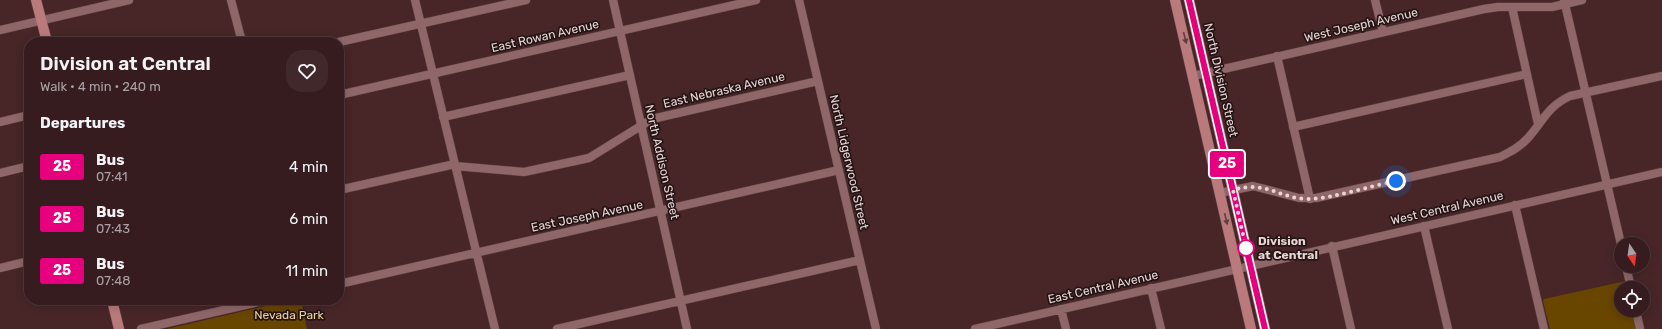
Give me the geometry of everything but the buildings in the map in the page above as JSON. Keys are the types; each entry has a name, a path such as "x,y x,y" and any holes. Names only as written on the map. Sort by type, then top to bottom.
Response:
{"main road":[{"path":"36,0 46,37"},
{"path":"1175,0 1251,329"},
{"name":"North Division Street","path":"1189,0 1265,329"},
{"path":"113,305 118,329"}],"street":[{"path":"0,30 129,0"},
{"path":"231,0 241,37"},
{"path":"415,0 495,329"},
{"path":"344,41 526,0"},
{"name":"North Addison Street","path":"613,0 687,329"},
{"name":"East Rowan Avenue","path":"344,94 756,0"},
{"name":"North Lidgerwood Street","path":"799,0 876,329"},
{"path":"1375,0 1383,32"},
{"name":"West Joseph Avenue","path":"1193,76 1484,9 1512,7 1540,8 1564,2 1582,0"},
{"path":"1564,2 1619,237"},
{"path":"1512,7 1538,124"},
{"path":"1277,56 1310,199"},
{"path":"1294,128 1526,74"},
{"path":"443,117 630,75"},
{"path":"1220,193 1247,187 1260,187 1293,197 1310,199 1500,158 1515,150 1528,139 1538,124 1556,103 1570,96 1662,76"},
{"name":"East Nebraska Avenue","path":"344,189 455,165 524,172 589,158 652,119 818,81"},
{"path":"0,122 24,116"},
{"path":"0,173 24,167"},
{"name":"East Joseph Avenue","path":"344,283 661,212 839,170"},
{"name":"West Central Avenue","path":"1238,268 1662,172"},
{"path":"1515,205 1544,329"},
{"path":"1424,226 1448,329"},
{"path":"1332,246 1351,329"},
{"path":"557,329 681,302 860,260"},
{"path":"0,268 24,262"},
{"name":"East Central Avenue","path":"974,329 1238,268"},
{"path":"1151,288 1160,329"},
{"path":"141,329 245,305"},
{"path":"1061,309 1066,329"},
{"path":"1637,317 1640,329"}],"green space":[{"path":"1614,284 1614,317 1634,317 1637,329 1550,329 1543,301 1544,299"},
{"name":"Nevada Park","path":"270,305 302,305 307,329 167,329"}],"bus line":[{"name":"25","path":"1189,0 1265,329"}],"place":[{"name":"Division at Central","path":"1246,248"}],"route":[{"path":"1246,248 1233,190 1253,186 1266,188 1293,197 1310,199 1396,181"}]}
